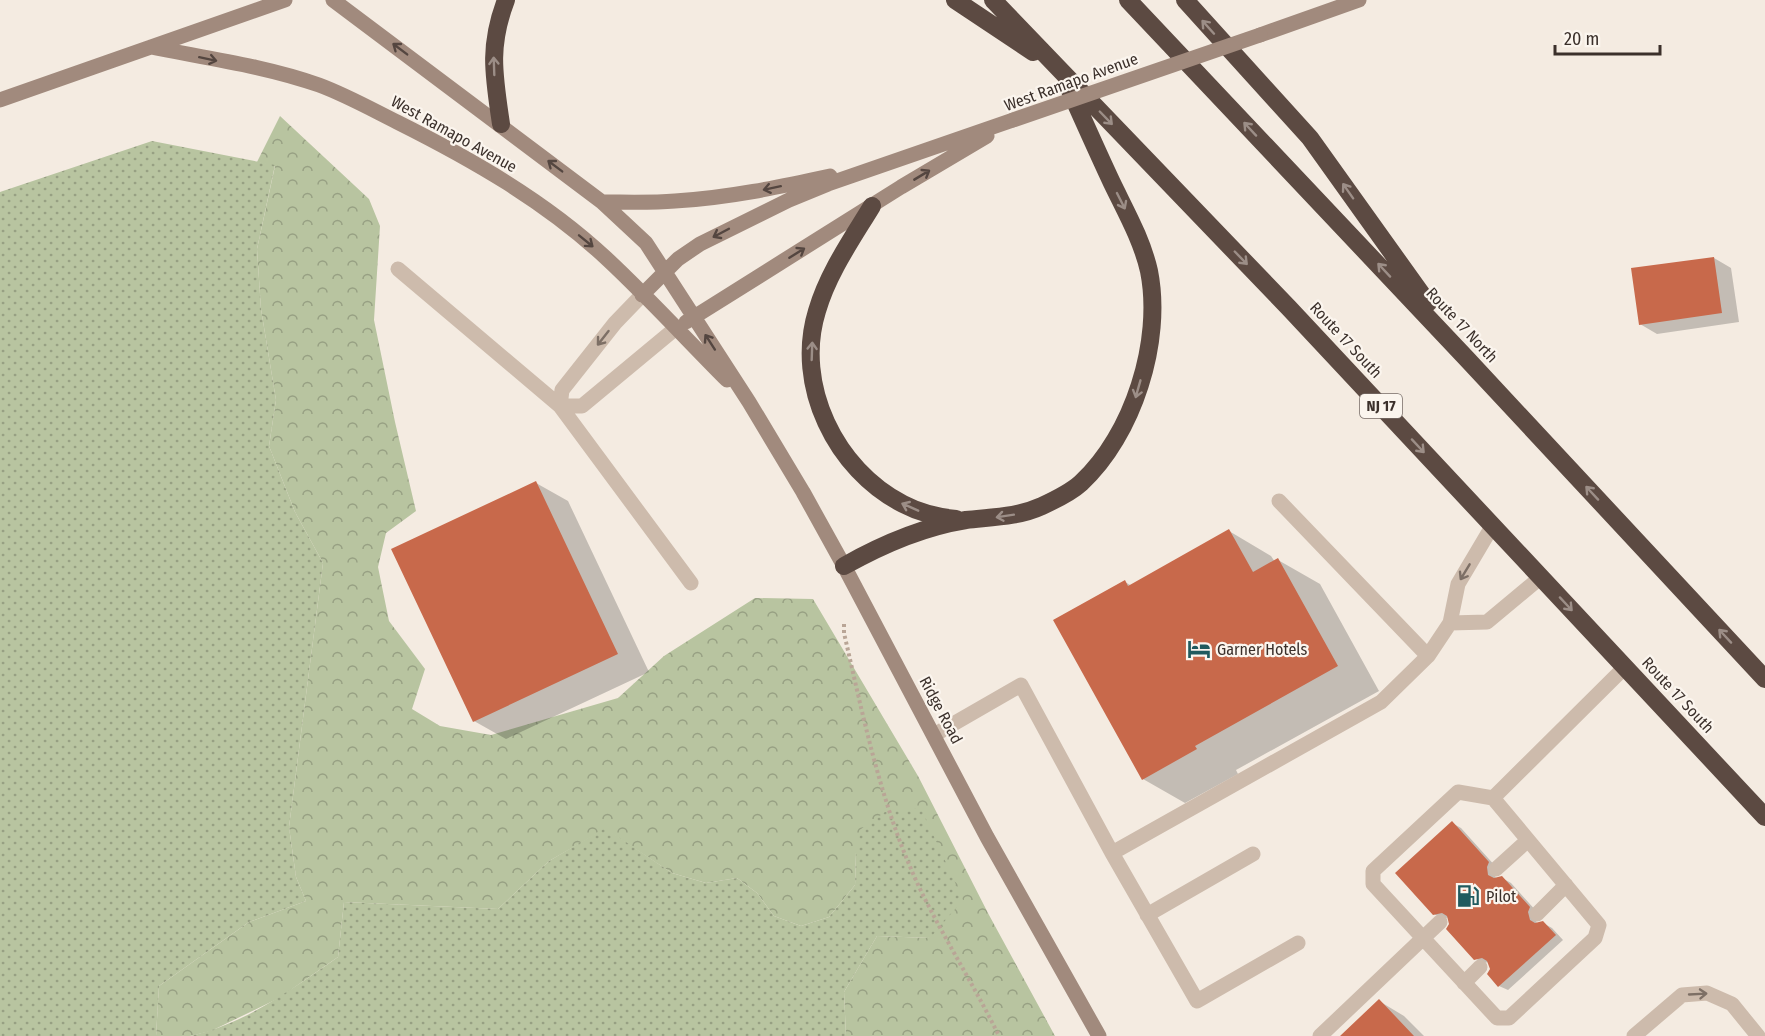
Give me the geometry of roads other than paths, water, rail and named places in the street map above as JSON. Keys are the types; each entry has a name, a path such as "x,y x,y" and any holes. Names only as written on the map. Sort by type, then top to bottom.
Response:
{"highway":[{"path":"501,124 493,60 494,38 506,0"},
{"path":"844,566 898,538 920,530 967,520 1018,514 1061,498 1080,484 1097,466 1124,424 1135,400 1145,361 1152,318 1152,293 1148,269 1129,216 1062,72 954,0"},
{"name":"Route 17 South","path":"993,0 1290,308 1765,817"},
{"name":"Route 17 North","path":"1128,0 1765,679"},
{"path":"1185,0 1310,138 1467,359"},
{"path":"872,206 837,264 816,312 811,357 817,399 825,421 848,458 880,489 902,504 922,512 967,520"}],"street":[{"path":"0,100 285,0"},
{"name":"West Ramapo Avenue","path":"333,0 602,202 646,243 694,317"},
{"name":"West Ramapo Avenue","path":"151,47 263,70 318,85 470,160 518,190 606,257 676,328 1013,120 1359,0"},
{"path":"642,295 678,259 723,231 799,196 1013,120"},
{"path":"602,202 674,201 719,197 768,189 891,162"},
{"name":"Ridge Road","path":"694,317 749,402 844,566 987,837 1099,1036"},
{"name":"Ridge Road","path":"676,328 749,402"}],"lane":[{"path":"398,269 560,406 691,583"},
{"path":"560,406 562,390 615,323 642,295"},
{"path":"560,406 582,406 676,328"},
{"path":"1280,501 1428,656"},
{"path":"1112,853 1381,702 1428,656 1450,624 1458,584 1492,525"},
{"path":"1450,624 1487,622 1541,577"},
{"path":"1493,798 1625,667"},
{"path":"934,735 1021,685 1112,853 1197,1001 1299,943"},
{"path":"1458,792 1493,798 1528,840 1599,925 1595,938 1509,1018 1497,1018 1373,884 1374,872 1458,792"},
{"path":"1496,869 1528,840"},
{"path":"1147,915 1253,854"},
{"path":"1536,914 1566,885"},
{"path":"1320,1036 1440,922"},
{"path":"1464,983 1480,967"},
{"path":"1634,1036 1682,995 1707,993 1732,1004 1758,1036"}],"place":[{"name":"Garner Hotels","path":"1199,649"},
{"name":"Pilot","path":"1468,896"}]}
